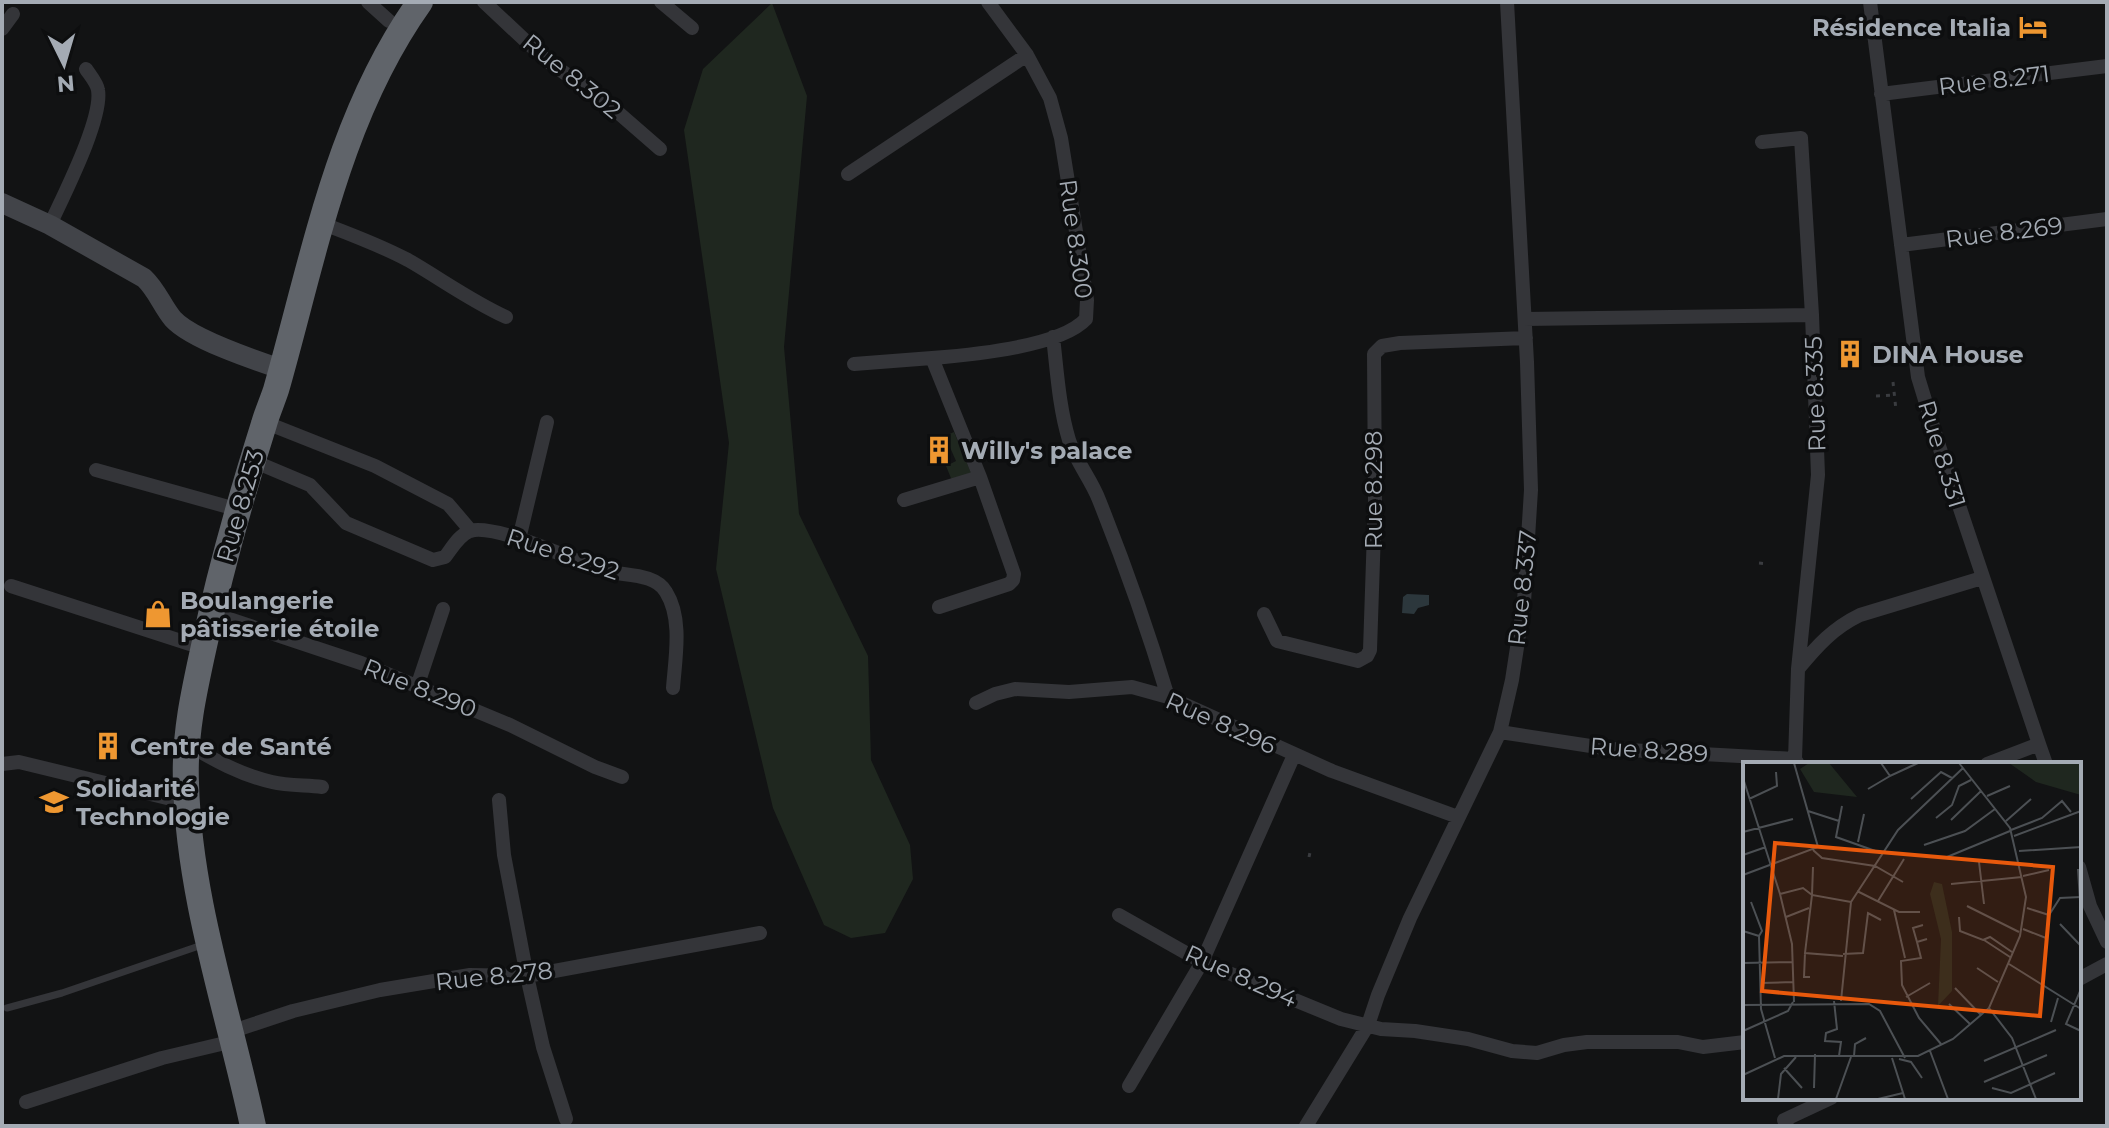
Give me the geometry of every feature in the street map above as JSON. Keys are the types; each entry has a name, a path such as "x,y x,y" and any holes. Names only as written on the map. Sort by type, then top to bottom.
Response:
{"highway":[{"name":"Rue 8.253","path":"253,1126 199,946 184,884 171,799 176,713 201,588 225,506 345,147 373,80 420,2"},
{"name":"Rue 8.253","path":"242,1126 192,852 187,744 191,708 211,613 264,422 273,366 314,196 339,121 366,63 396,12"}],"street":[{"path":"368,2 396,12"},
{"name":"Rue 8.302","path":"484,2 546,60 606,102 660,149"},
{"path":"661,2 692,28"},
{"name":"Rue 8.300","path":"854,364 1012,348 1053,337 1078,327 1086,319 1087,300 1061,138 1050,98 1027,55 988,2"},
{"name":"Rue 8.337","path":"1308,1125 1368,1025 1410,918 1500,732 1512,680 1524,602 1531,490 1526,338 1507,2"},
{"name":"Rue 8.331","path":"1870,2 1918,377 2045,762"},
{"path":"2,29 13,14"},
{"path":"848,174 1027,55"},
{"name":"Rue 8.271","path":"1881,94 2107,66"},
{"path":"50,225 98,108 98,88 86,69"},
{"path":"1762,142 1801,138 1812,315"},
{"path":"2,203 50,225 144,278 174,319 186,329 273,366"},
{"name":"Rue 8.269","path":"1901,245 2107,219"},
{"path":"321,223 407,260 479,305 506,317"},
{"name":"Rue 8.335","path":"1525,319 1812,315 1818,475 1798,669 1796,762"},
{"path":"1053,337 1069,441 1096,493 1130,578 1168,697"},
{"name":"Rue 8.298","path":"1264,614 1277,641 1358,661 1367,656 1370,650 1375,501 1374,354 1382,346 1400,343 1526,338"},
{"path":"932,358 980,477 1014,574 1009,584 939,607"},
{"path":"253,461 310,485 346,523 433,560 445,557 460,537 471,531 448,504 375,466 264,422"},
{"path":"519,539 547,422"},
{"path":"96,470 225,506"},
{"path":"904,500 980,477"},
{"name":"Rue 8.292","path":"471,531 484,530 519,539 606,572 658,582 667,593 677,625 673,688"},
{"path":"1798,669 1824,639 1860,615 1982,578"},
{"path":"11,586 190,644"},
{"path":"417,687 443,609"},
{"name":"Rue 8.290","path":"211,613 348,659 510,725 622,777"},
{"name":"Rue 8.296","path":"976,703 1015,689 1069,692 1132,687 1168,697 1294,755 1458,817"},
{"name":"Rue 8.289","path":"1500,732 1610,749 1796,762"},
{"path":"187,744 217,762 248,775 274,783 322,787"},
{"path":"1992,762 2039,744"},
{"path":"1129,1086 1202,962 1294,755"},
{"path":"2,764 19,762 171,799"},
{"path":"499,800 504,855 527,976 543,1047 566,1119"},
{"path":"2081,874 2090,906 2107,942"},
{"name":"Rue 8.294","path":"1119,915 1202,962 1341,1019 1381,1029 1468,1039 1524,1053 1587,1042 1678,1042 1703,1047 1743,1042"},
{"name":"Rue 8.278","path":"26,1102 226,1038 293,1011 380,990 470,975 527,976 760,933"},
{"path":"2081,978 2107,964"},
{"path":"1787,1126 1784,1120 1823,1100"}],"lane":[{"path":"7,1008 62,993 199,946"}],"path":[{"path":"1893,382 1896,410"},
{"path":"1876,396 1893,395"},
{"path":"1759,563 1769,564"},
{"path":"1309,857 1311,848"}],"shaded area":[{"path":"772,3 807,96 784,347 799,514 868,656 871,760 910,845 913,879 885,933 851,938 824,925 773,808 716,569 729,443 684,130 703,69"},
{"path":"954,432 972,475 953,483 946,466 956,461 945,436"},
{"path":"1407,594 1429,595 1429,605 1418,608 1414,614 1402,613 1403,597"}],"place":[{"name":"Résidence Italia","path":"2033,27"},
{"name":"DINA House","path":"1850,354"},
{"name":"Willy's palace","path":"939,450"},
{"name":"Boulangerie pâtisserie étoile","path":"158,614"},
{"name":"Centre de Santé","path":"108,746"},
{"name":"Solidarité Technologie","path":"54,802"}]}
